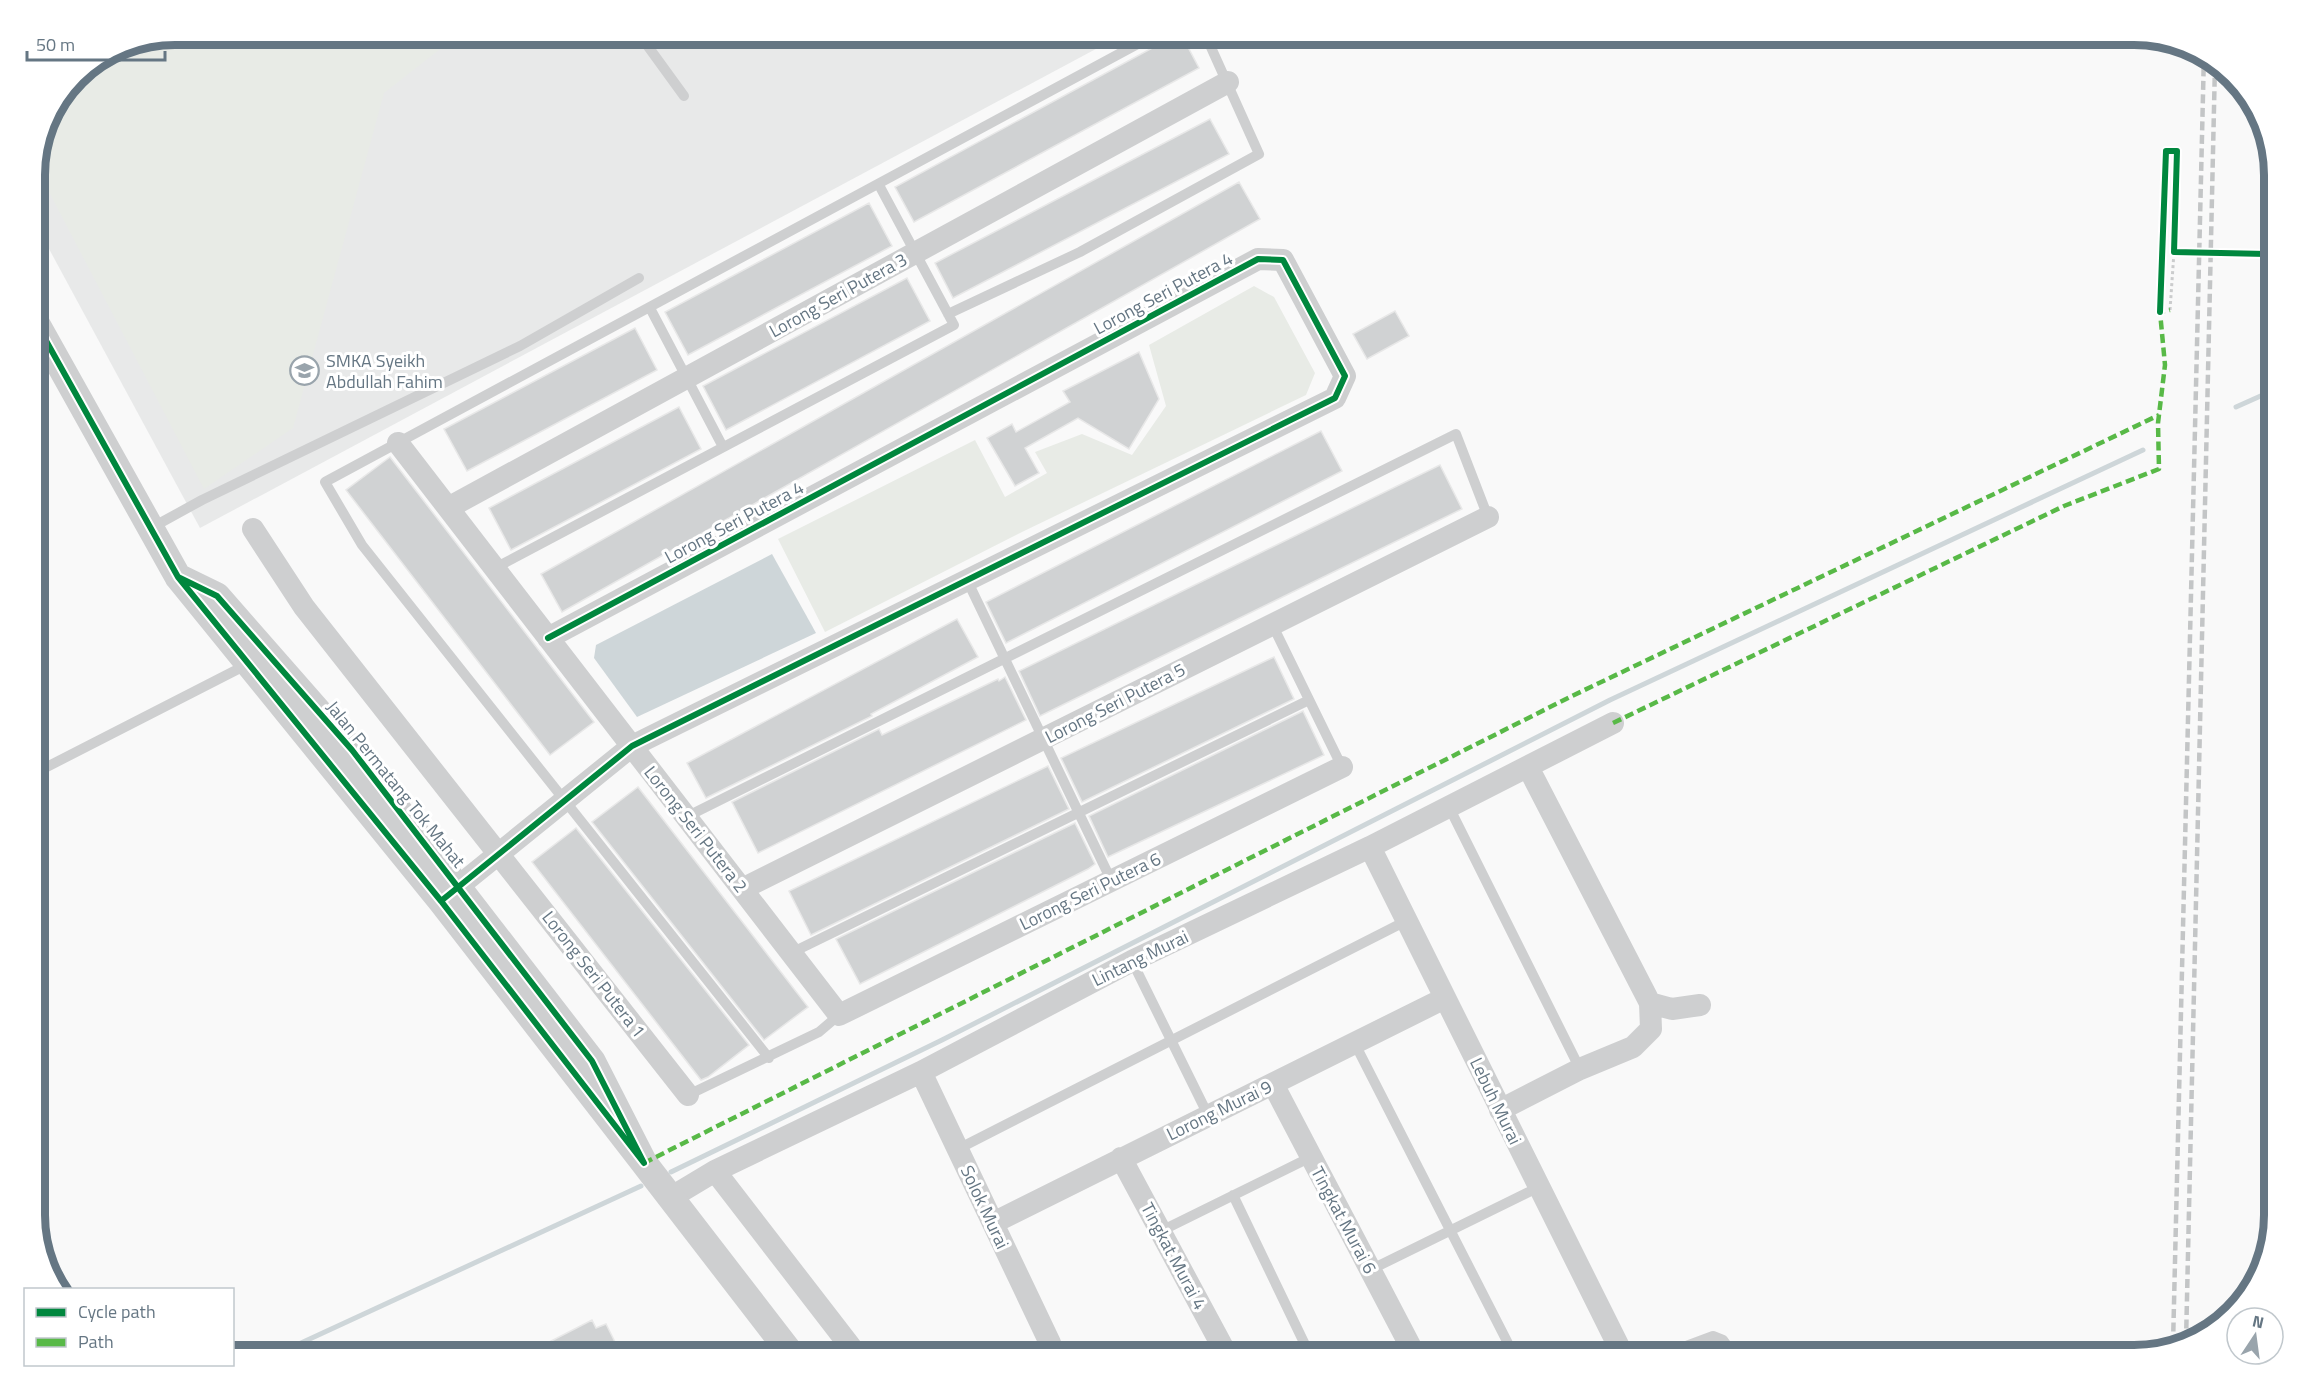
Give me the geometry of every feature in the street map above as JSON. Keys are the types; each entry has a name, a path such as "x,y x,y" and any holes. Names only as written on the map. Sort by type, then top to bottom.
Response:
{"street":[{"name":"Lorong Seri Putera 3","path":"448,508 1228,82"},
{"name":"Lorong Seri Putera 4","path":"450,894 632,746 1335,398 1345,376 1283,260 1258,259 548,638"},
{"name":"Jalan Permatang Tok Mahat","path":"45,339 178,578 249,664 592,1061 644,1163 784,1345"},
{"name":"Lorong Seri Putera 2","path":"398,443 839,1015"},
{"name":"Lorong Seri Putera 5","path":"742,889 1488,516"},
{"name":"Lorong Seri Putera 1","path":"253,529 304,608 500,853 688,1095"},
{"name":"Jalan Permatang Tok Mahat","path":"178,578 217,596 352,750 450,894"},
{"name":"Lintang Murai","path":"670,1198 715,1171 921,1072 1132,961 1370,847 1613,723"},
{"name":"Lorong Seri Putera 6","path":"839,1015 1342,767"},
{"path":"1500,1110 1580,1069 1633,1047 1651,1029 1650,1003 1528,767"},
{"name":"Lebuh Murai","path":"1370,847 1618,1345"},
{"name":"Lorong Murai 9","path":"993,1223 1445,998"},
{"path":"1650,1003 1672,1009 1700,1005"},
{"name":"Solok Murai","path":"921,1072 1050,1343"},
{"name":"Tingkat Murai 6","path":"1273,1084 1409,1345"},
{"name":"Tingkat Murai 4","path":"1121,1158 1221,1345"},
{"path":"715,1171 848,1345"}],"lane":[{"path":"647,45 684,96"},
{"path":"769,1058 362,545 326,482 1136,45"},
{"path":"948,314 1080,252 1259,154 1210,45"},
{"path":"495,568 954,325 879,184"},
{"path":"151,528 202,500 520,346 639,278"},
{"path":"650,308 723,447"},
{"path":"686,817 1003,657 1456,434 1488,516"},
{"path":"967,580 1111,880"},
{"path":"1272,624 1342,767"},
{"path":"45,768 249,664"},
{"path":"791,953 1309,700"},
{"path":"1449,807 1580,1069"},
{"path":"958,1149 1406,921"},
{"path":"1132,961 1208,1115"},
{"path":"688,1095 819,1032 839,1015"},
{"path":"1355,1044 1508,1345"},
{"path":"1161,1231 1311,1157"},
{"path":"1370,1270 1539,1187"},
{"path":"1233,1195 1305,1345"},
{"path":"1690,1345 1713,1336 1723,1340 1726,1345"}],"path":[{"path":"2170,310 2174,241"},
{"path":"2174,252 2186,252"},
{"path":"2255,254 2264,254"}],"shaded area":[{"name":"SMKA Syeikh Abdullah Fahim","path":"175,45 1103,45 200,528 45,241 45,166 49,141 62,110 77,89 110,62 141,49"},
{"path":"445,45 384,93 293,428 204,489 45,184 49,141 62,110 89,77 110,62 141,49 158,46"},
{"path":"1254,286 1274,297 1315,373 1306,395 1022,532 825,632 778,539 975,440 1005,497 1047,473 1035,452 1082,434 1132,455 1166,406 1149,345"},
{"path":"772,554 816,633 637,717 594,658 596,645"}],"building":[{"path":"1158,45 1187,45 1199,68 914,222 895,187"},
{"path":"1210,119 1229,154 953,298 935,263"},
{"path":"1239,182 1260,219 562,612 541,574"},
{"path":"869,203 892,246 688,355 665,312"},
{"path":"907,278 930,321 726,430 703,386"},
{"path":"1395,311 1409,336 1367,359 1353,334"},
{"path":"635,328 657,370 467,471 444,429"},
{"path":"1139,352 1159,399 1129,449 1078,418 1025,448 1039,473 1015,486 987,438 1012,424 1016,432 1070,402 1063,391"},
{"path":"679,407 701,449 511,550 489,508"},
{"path":"1321,431 1342,471 1006,643 986,602"},
{"path":"390,457 594,722 550,755 346,490"},
{"path":"1440,465 1462,509 1040,716 1019,671"},
{"path":"957,619 978,657 871,714 872,716 706,798 687,763"},
{"path":"1274,657 1294,699 1082,802 1061,758"},
{"path":"1005,677 1026,720 758,853 732,802 879,729 882,735"},
{"path":"1303,711 1324,755 1108,857 1089,816"},
{"path":"1048,766 1069,809 811,935 789,891"},
{"path":"638,787 808,1007 764,1040 592,822"},
{"path":"1075,823 1095,864 860,984 836,939"},
{"path":"576,828 749,1045 708,1077 701,1080 532,862"},
{"path":"592,1320 596,1328 606,1324 616,1345 543,1345"}],"waterway":[{"path":"2236,407 2264,394"},
{"path":"671,1172 942,1040 1610,700 2143,450"},
{"path":"297,1345 641,1186"}],"railway":[{"path":"2173,1339 2204,65"},
{"path":"2186,1334 2215,74"}],"marked path":[{"path":"1613,723 2064,506 2159,469 2158,423 2165,365 2160,312 2170,310"},
{"path":"644,1163 1572,696 2159,415"}],"cycle path":[{"path":"2160,312 2166,151 2177,151 2174,252 2264,254"},
{"path":"441,901 632,746 1335,398 1345,376 1283,260 1258,259 548,638"},
{"path":"45,339 178,577"},
{"path":"178,577 217,596 352,750 592,1061 644,1163 441,901 178,577"}],"place":[{"name":"SMKA Syeikh Abdullah Fahim","path":"305,370"}]}
